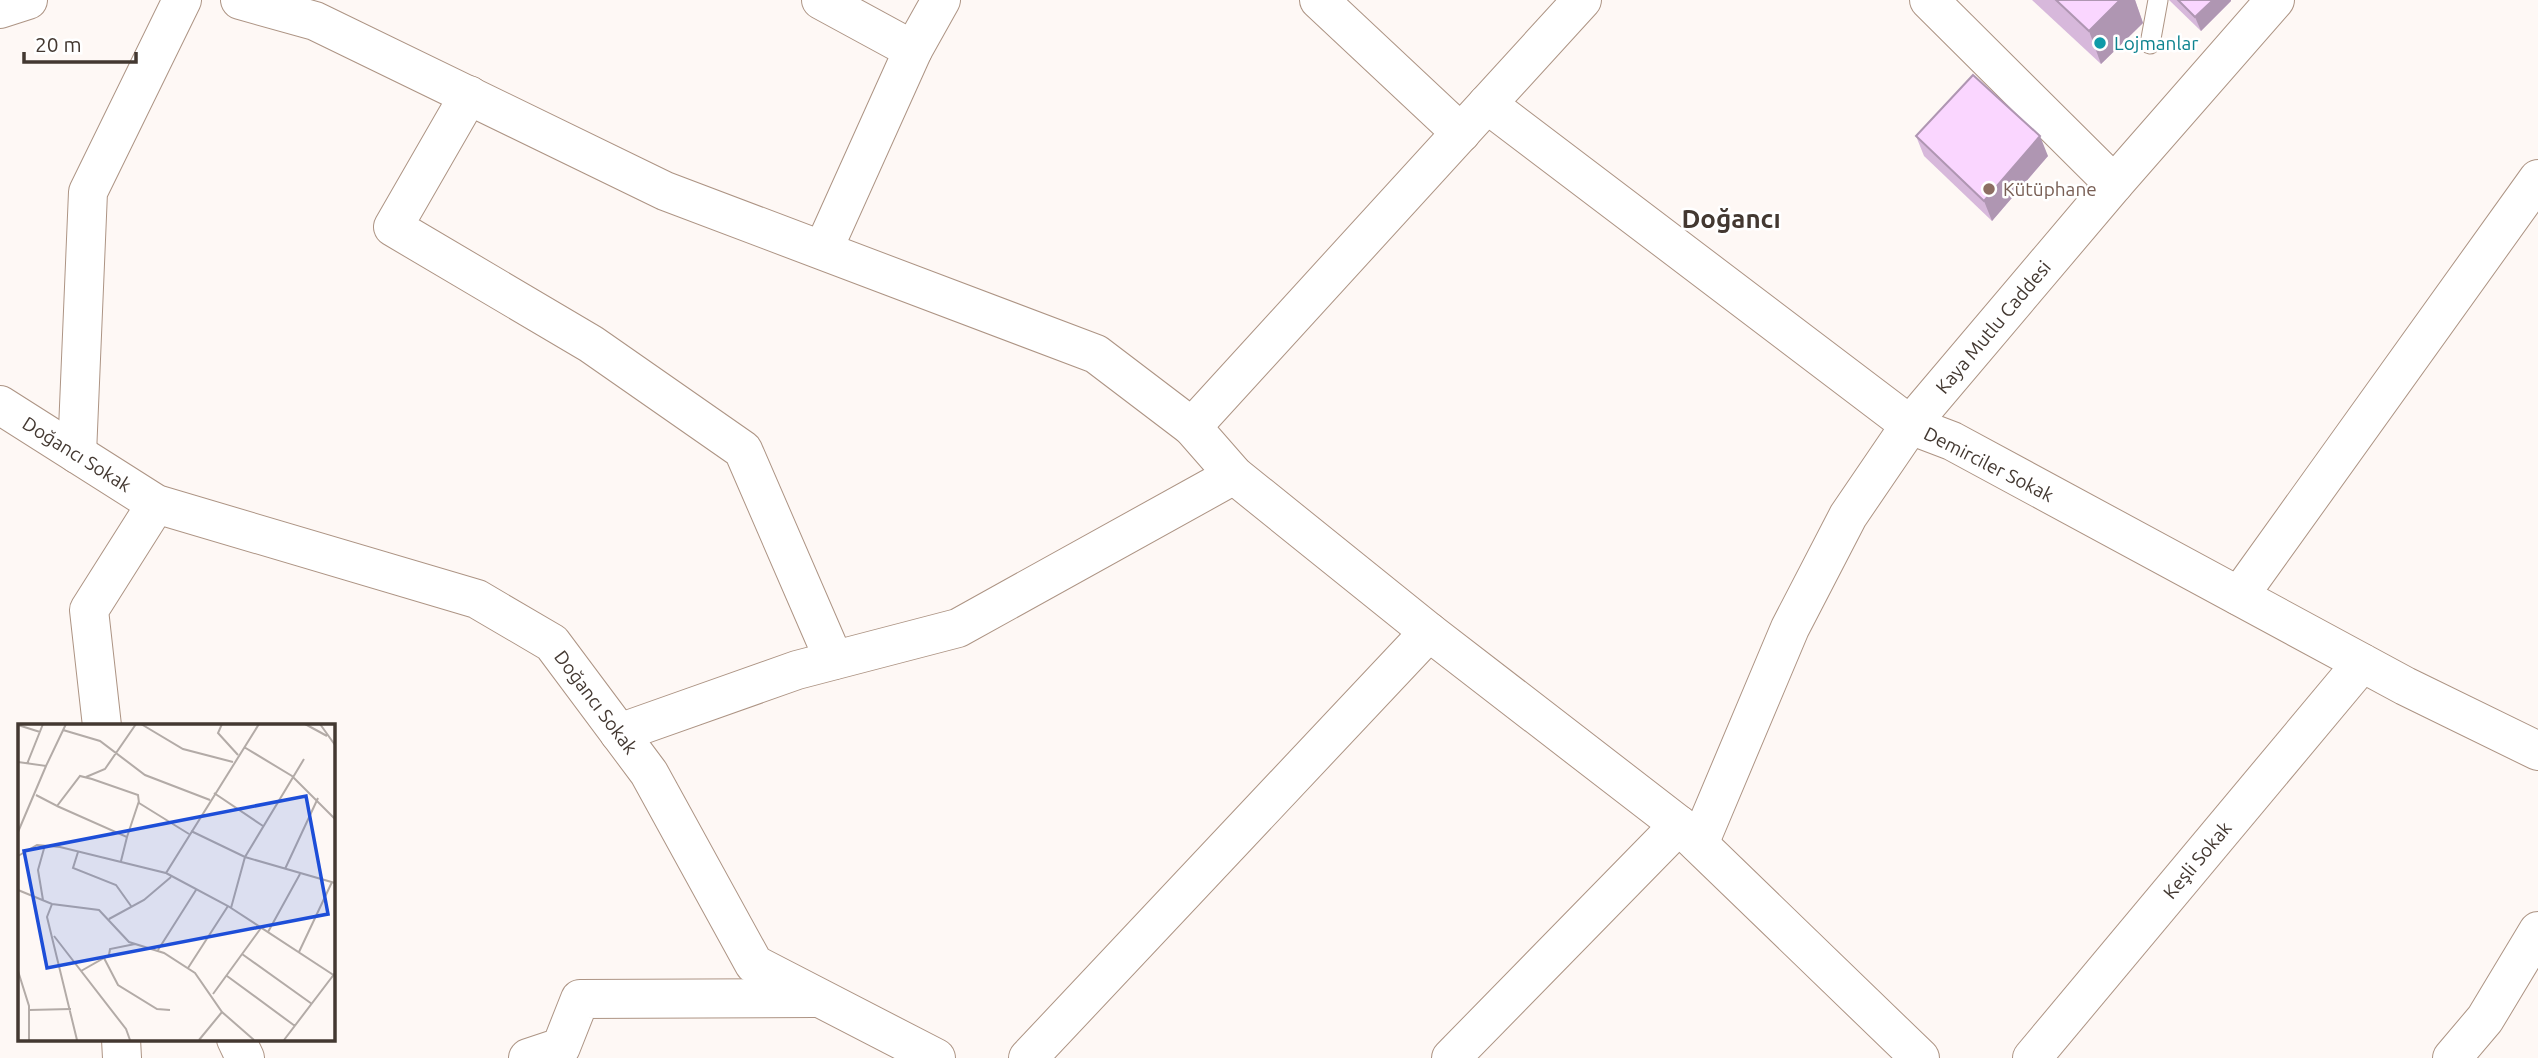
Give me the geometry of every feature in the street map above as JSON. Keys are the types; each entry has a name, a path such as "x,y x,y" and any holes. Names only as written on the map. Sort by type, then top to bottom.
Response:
{"street":[{"path":"0,9 28,0"},
{"path":"77,454 88,192 183,0"},
{"path":"240,0 316,21 665,191 1096,354 1192,426 1234,475 1429,632 1689,835 1920,1058"},
{"path":"821,0 913,50"},
{"path":"823,250 913,50 942,0"},
{"path":"1318,0 1461,132"},
{"path":"1192,426 1582,0"},
{"path":"1929,0 2114,184"},
{"name":"Kaya Mutlu Caddesi","path":"1689,835 1790,628 1849,516 1910,425 2114,184 2275,0"},
{"path":"469,95 393,227 591,344 743,450 834,660"},
{"name":"Demirciler Sokak","path":"1487,104 1910,425 1952,441 2362,663 2538,751"},
{"path":"2239,596 2538,179"},
{"name":"Doğancı Sokak","path":"0,405 156,504 477,599 552,643 649,773 754,964 936,1058"},
{"path":"619,733 797,670 958,628 1234,475"},
{"path":"102,724 89,610 156,504"},
{"path":"1028,1058 1429,632"},
{"name":"Keşli Sokak","path":"2032,1058 2362,663"},
{"path":"1451,1058 1689,835"},
{"path":"2452,1058 2485,1018 2538,931"},
{"path":"528,1058 561,1047 580,999 819,998"},
{"path":"121,1040 122,1058"},
{"path":"236,1040 245,1058"}],"lane":[{"path":"2150,44 2155,4 2158,0"}],"building":[{"path":"2056,0 2120,0 2089,31"},
{"path":"2178,0 2213,0 2195,17"},
{"name":"Kütüphane","path":"1973,75 2040,136 1984,201 1916,136"}],"place":[{"name":"Lojmanlar","path":"2100,43"},
{"name":"Kütüphane","path":"1989,189"}],"district":[{"name":"Doğancı","path":"1731,219"}]}
